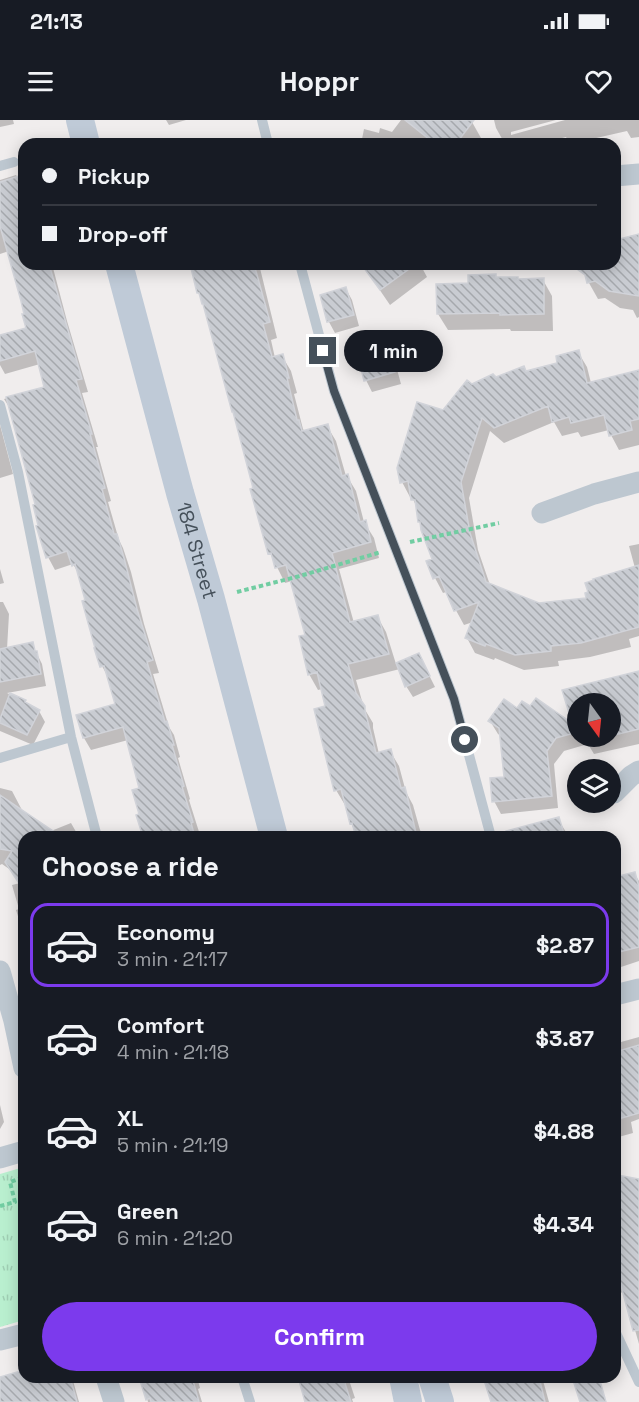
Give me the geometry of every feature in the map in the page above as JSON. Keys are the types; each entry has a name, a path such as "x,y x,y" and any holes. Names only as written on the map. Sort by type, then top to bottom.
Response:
{"main road":[{"path":"80,120 84,138"},
{"name":"184 Street","path":"120,270 272,831"},
{"path":"403,1383 408,1402"},
{"path":"434,1383 440,1402"}],"street":[{"path":"621,176 639,174"},
{"path":"542,513 594,494 639,482"},
{"path":"621,786 639,771"},
{"path":"0,971 7,1023 18,1052"},
{"path":"621,994 639,989"},
{"path":"0,1158 18,1153"},
{"path":"0,1340 18,1336"},
{"path":"108,1383 114,1402"}],"lane":[{"path":"262,120 266,138"},
{"path":"0,166 14,162"},
{"path":"302,270 334,391 454,699 488,831"},
{"path":"0,405 18,472 71,737 96,831"},
{"path":"0,758 71,737"},
{"path":"621,1344 639,1382"},
{"path":"244,1383 250,1402"}],"path":[{"path":"410,542 499,523"},
{"path":"237,592 383,551"},
{"path":"0,1206 15,1202 10,1182 18,1179"}],"green space":[{"path":"18,1169 18,1322 0,1327 0,1174"}],"building":[{"path":"405,120 474,120 460,138 428,138"},
{"path":"18,176 18,270 51,270 82,379 76,380 105,488 102,489 153,660 147,662 174,745 172,745 193,822 191,823 193,831 141,831 132,790 139,788 123,727 83,738 76,715 115,704 104,666 100,667 94,648 82,601 85,600 75,564 72,566 67,551 46,558 36,526 38,525 33,505 35,504 6,397 44,387 35,351 0,361 0,335 26,328 21,301 0,226 0,182"},
{"path":"639,234 639,296 609,291 595,281 587,283 585,275 578,270 621,270 621,238"},
{"path":"191,270 256,270 270,322 263,324 272,357 283,354 297,420 299,420 302,431 328,424 342,476 348,474 360,522 366,520 371,542 332,553 350,622 378,615 389,654 348,664 356,693 365,706 376,753 391,749 401,788 405,787 416,831 354,831 352,823 350,824 341,789 334,791 314,709 325,706 317,672 308,675 299,636 305,635 286,565 275,568 271,553 268,554 250,489 253,488 233,412 203,304 197,293"},
{"path":"365,270 408,270 380,290"},
{"path":"496,274 496,277 518,277 518,279 544,278 544,314 437,314 436,284 468,283 468,275"},
{"path":"346,287 354,315 327,322 320,295"},
{"path":"389,349 395,372 364,381 358,356"},
{"path":"579,350 587,383 639,370 639,419 630,421 632,430 609,436 604,415 571,423 569,417 552,422 548,406 494,428 482,418 461,482 470,533 486,582 539,603 586,598 585,593 588,592 585,583 639,565 639,627 581,643 551,646 551,651 515,655 465,638 479,602 454,611 439,576 433,579 426,561 432,559 420,522 418,522 415,500 411,500 408,481 400,483 397,468 417,402 443,410 467,380 472,384 493,374 496,377 524,366 526,371 557,363 556,356"},
{"path":"33,642 41,674 0,682 0,649"},
{"path":"419,653 430,676 405,687 396,663"},
{"path":"639,671 639,729 621,733 621,693 567,693 567,706 562,690"},
{"path":"10,693 40,710 27,735 0,723"},
{"path":"536,698 567,720 567,735 556,738 547,751 552,796 492,802 490,778 504,777 499,728 488,721 504,699 517,708 522,701 530,706"},
{"path":"0,795 53,831 18,831 18,882 5,862 12,851 0,849"},
{"path":"559,817 563,831 506,831"},
{"path":"635,872 639,887 639,947 621,952 621,876"},
{"path":"639,1045 639,1113 621,1118 621,1050"},
{"path":"621,1176 639,1179 639,1330 633,1331 621,1286"},
{"path":"18,1372 18,1383 72,1383 77,1402 0,1402 0,1377"},
{"path":"141,1383 194,1383 199,1402 151,1402 150,1398 146,1400"},
{"path":"300,1383 345,1383 351,1402 305,1402"},
{"path":"485,1383 540,1383 545,1402 491,1402"},
{"path":"574,1383 601,1383 606,1402 580,1402"}],"route":[{"path":"323,351 334,391 454,699 465,740"}]}
